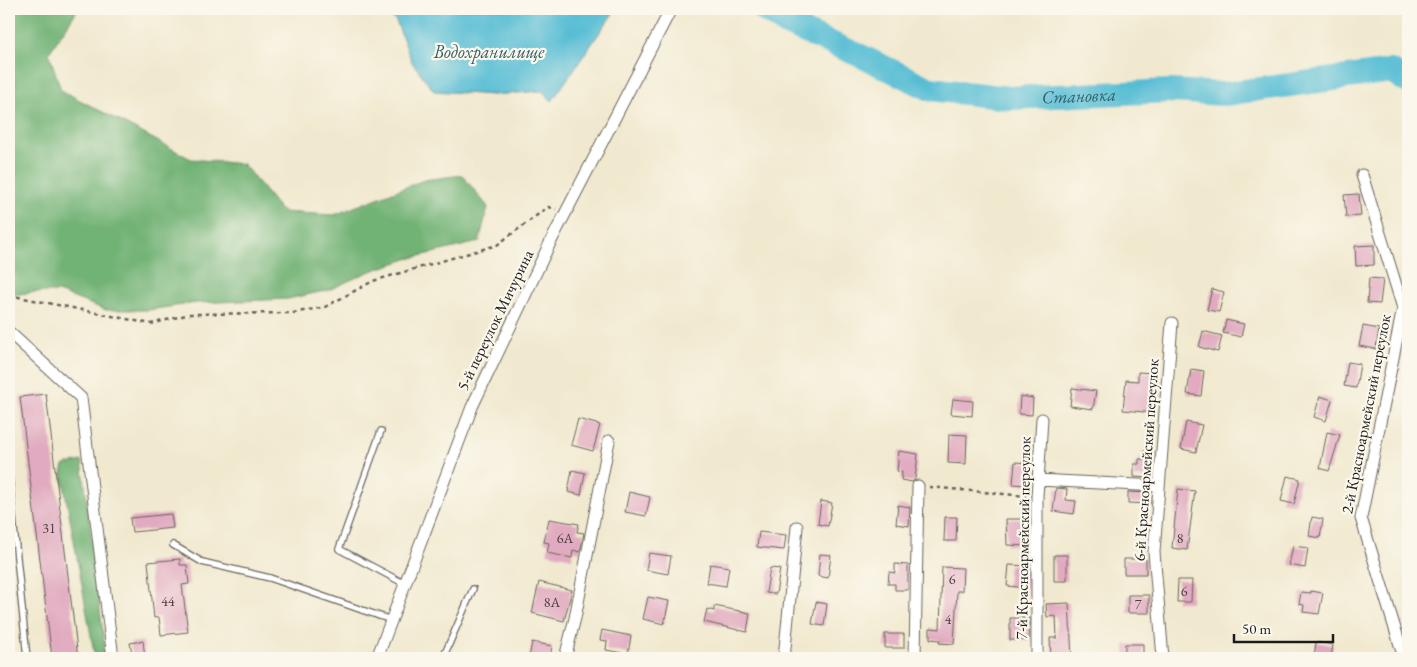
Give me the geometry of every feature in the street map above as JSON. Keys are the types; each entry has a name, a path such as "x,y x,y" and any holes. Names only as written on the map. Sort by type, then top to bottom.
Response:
{"street":[{"name":"5-й переулок Мичурина","path":"377,658 472,407 567,211 671,9"},
{"name":"2-й Красноармейский переулок","path":"1362,175 1403,308 1361,518 1404,658"},
{"name":"6-й Красноармейский переулок","path":"1163,658 1154,552 1172,323"},
{"path":"9,332 81,398 113,658"},
{"name":"7-й Красноармейский переулок","path":"1036,658 1037,497 1042,419"},
{"path":"565,658 576,618 609,441"},
{"path":"1038,480 1158,486"},
{"path":"915,658 918,486"},
{"path":"784,658 797,527"}],"lane":[{"path":"381,432 339,549 405,584"},
{"path":"9,477 27,658"},
{"path":"173,545 202,562 270,578 391,620"},
{"path":"443,658 473,589"}],"path":[{"path":"9,294 151,324 190,314 293,314 325,308 373,281 497,245 548,207 567,211"},
{"path":"918,486 1037,497"}],"green space":[{"path":"9,9 78,9 49,53 61,90 191,159 243,164 282,212 334,215 424,180 462,175 488,207 479,242 407,259 368,272 329,290 288,299 196,303 148,310 106,310 58,292 12,295 9,276"},
{"path":"82,461 106,658 95,658 62,474 64,465"}],"water":[{"name":"Водохранилище","path":"383,9 616,9 552,101 542,91 493,95 434,91 412,62 396,21"}],"building":[{"path":"1359,194 1361,216 1346,217 1344,195"},
{"path":"1374,245 1374,265 1356,266 1355,246"},
{"path":"1369,278 1383,279 1380,304 1367,303"},
{"path":"1212,289 1224,292 1219,312 1207,310"},
{"path":"1226,320 1244,324 1241,337 1223,333"},
{"path":"1363,326 1379,329 1376,349 1359,346"},
{"path":"1203,331 1222,336 1218,352 1199,347"},
{"path":"1348,362 1360,364 1356,388 1344,386"},
{"path":"1191,369 1204,371 1201,396 1187,394"},
{"path":"1138,372 1153,373 1152,380 1158,381 1155,413 1123,410 1126,380 1138,381"},
{"path":"1072,388 1096,391 1093,409 1070,406"},
{"path":"46,394 78,658 52,658 20,397"},
{"path":"1020,396 1033,398 1032,415 1019,414"},
{"path":"1320,396 1332,400 1326,421 1314,417"},
{"path":"953,399 973,401 972,416 951,414"},
{"path":"578,419 600,425 593,451 571,445"},
{"path":"1186,422 1202,425 1196,452 1181,449"},
{"path":"1327,432 1340,435 1329,471 1320,468"},
{"path":"949,434 967,435 966,464 948,463"},
{"path":"899,451 918,454 915,479 912,482 901,480 902,472 897,471"},
{"path":"1144,451 1154,452 1150,478 1134,477 1134,464 1139,464 1139,459 1144,459"},
{"path":"1015,462 1029,463 1027,485 1013,484"},
{"path":"572,470 585,473 581,495 568,492"},
{"path":"1287,476 1300,479 1294,504 1281,501"},
{"path":"1056,488 1067,489 1066,500 1076,501 1074,514 1053,511"},
{"path":"1178,489 1195,491 1187,550 1172,548"},
{"path":"629,492 650,497 646,516 625,512"},
{"path":"1128,492 1150,493 1150,504 1128,503"},
{"path":"821,501 832,503 828,526 818,524"},
{"path":"898,505 910,507 909,526 896,524"},
{"path":"171,514 173,528 132,532 130,518"},
{"path":"945,517 957,517 956,541 944,541"},
{"path":"1312,517 1323,519 1320,538 1309,536"},
{"path":"549,519 579,524 577,532 584,533 580,552 573,550 572,558 547,553 549,543 544,542"},
{"path":"1006,519 1028,519 1028,546 1007,545"},
{"path":"759,532 786,535 784,550 757,547"},
{"path":"1293,546 1308,548 1305,568 1289,565"},
{"path":"649,553 671,556 668,574 646,570"},
{"path":"820,554 831,555 828,578 818,576"},
{"path":"1054,555 1067,555 1067,581 1054,581"},
{"path":"180,559 180,565 187,565 189,584 182,585 188,632 161,635 159,617 154,618 148,562"},
{"path":"1124,559 1146,559 1146,574 1124,574"},
{"path":"710,564 729,567 726,586 707,583"},
{"path":"895,564 908,565 908,590 895,590 895,584 888,584 889,572 895,573"},
{"path":"1009,565 1028,566 1027,588 1007,586"},
{"path":"942,567 963,568 962,591 957,591 954,644 939,643 940,640 930,639 930,628 940,629"},
{"path":"770,568 780,569 776,594 766,593"},
{"path":"1178,580 1192,580 1191,602 1177,602"},
{"path":"539,582 572,590 564,621 532,613"},
{"path":"1311,591 1323,593 1319,614 1303,612 1304,605 1299,604 1301,592 1311,593"},
{"path":"1128,595 1149,595 1149,613 1128,613"},
{"path":"648,597 669,601 664,624 643,619"},
{"path":"816,602 827,604 824,626 812,624"},
{"path":"1069,603 1072,658 1051,658 1050,638 1057,638 1056,616 1047,617 1046,604"},
{"path":"714,606 750,613 747,632 704,622 707,609 714,611"},
{"path":"1010,618 1030,618 1029,640 1010,640"},
{"path":"602,630 631,636 628,654 606,650 607,641 600,640"},
{"path":"885,634 904,634 904,648 885,648"},
{"path":"143,641 145,658 133,658 130,643"},
{"path":"532,642 552,646 550,658 529,658"},
{"path":"1316,642 1333,645 1331,658 1314,658"},
{"path":"1125,644 1143,644 1143,658 1125,658"}],"waterway":[{"name":"Становка","path":"763,9 784,23 861,56 930,89 1009,98 1170,91 1224,94 1391,71 1408,82"}]}
